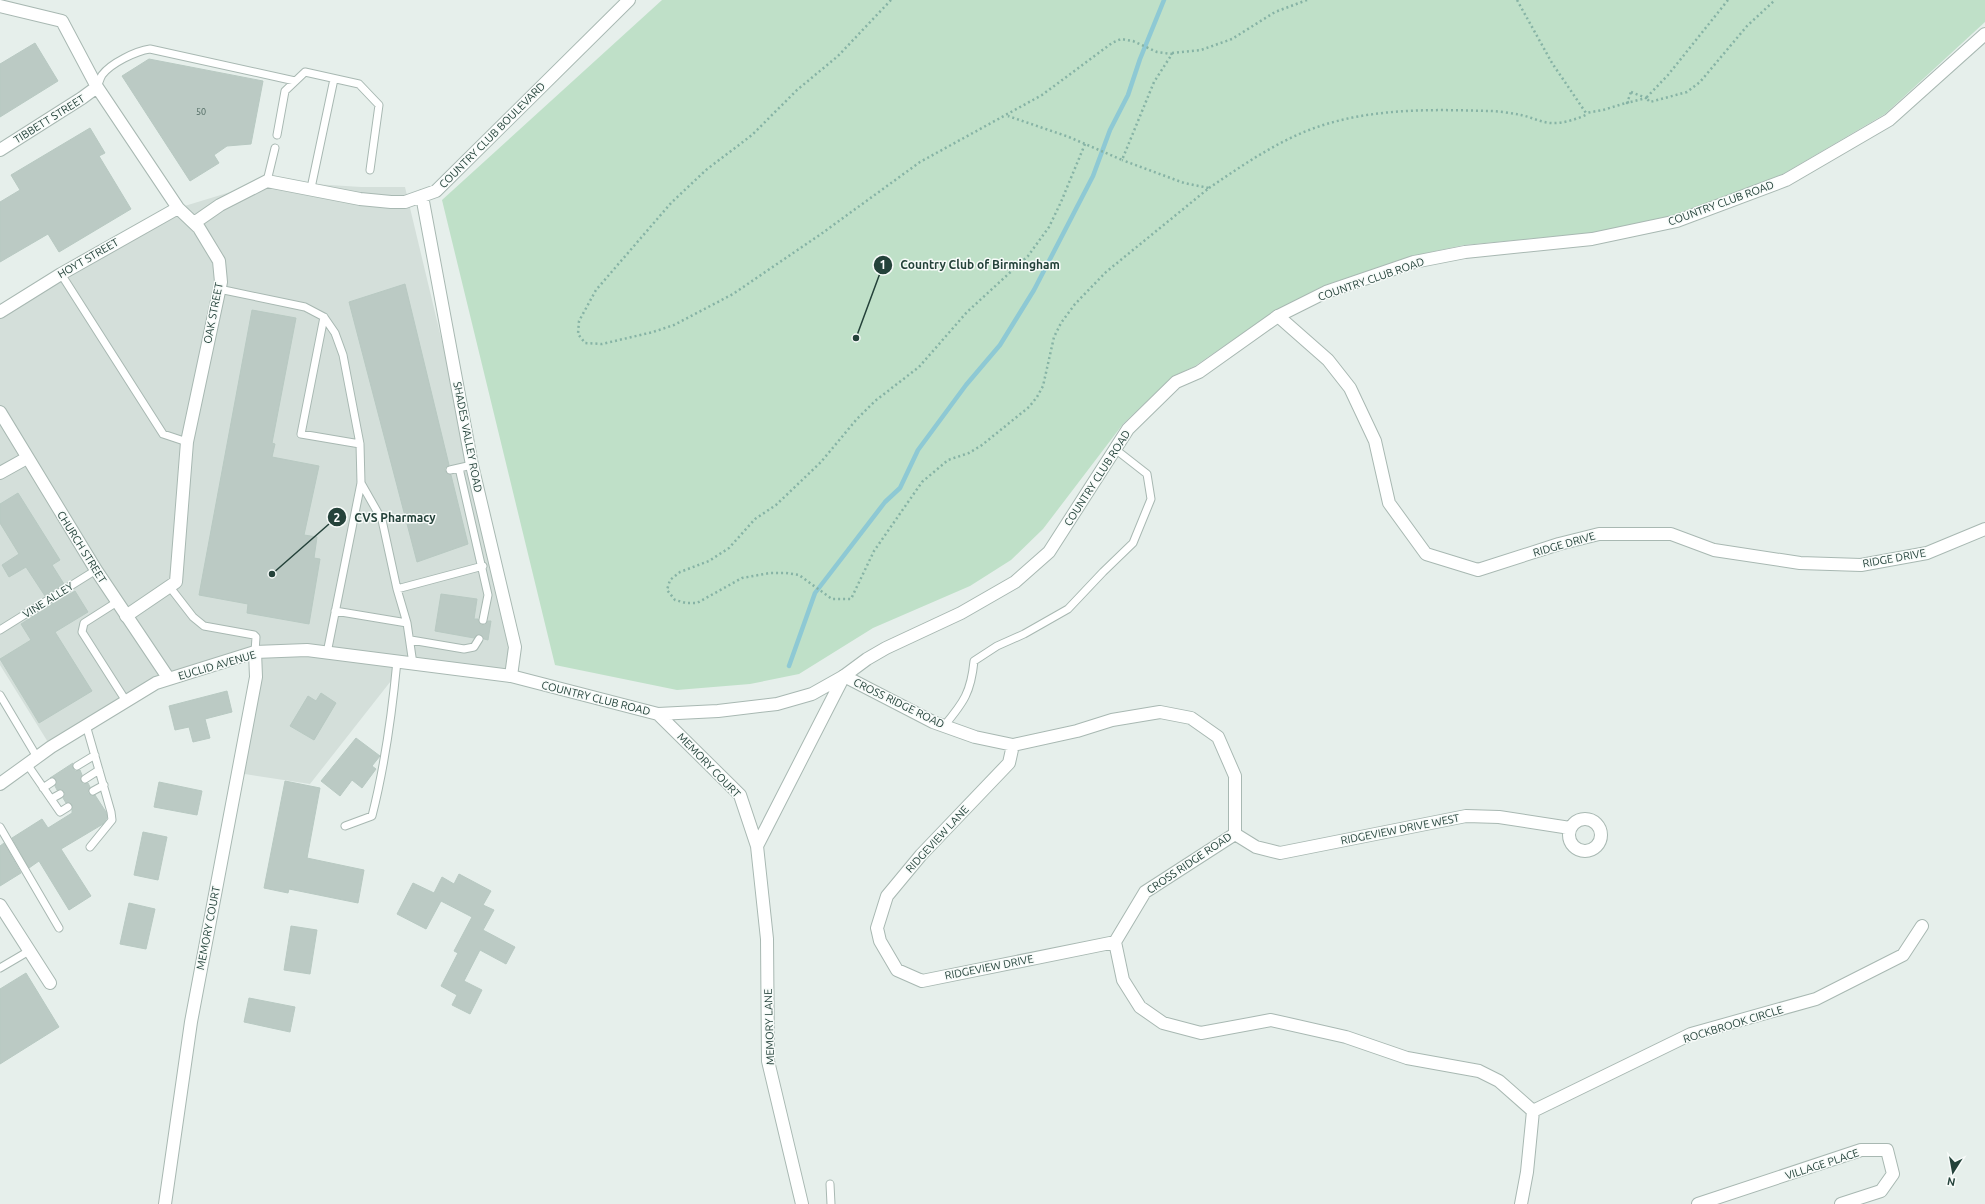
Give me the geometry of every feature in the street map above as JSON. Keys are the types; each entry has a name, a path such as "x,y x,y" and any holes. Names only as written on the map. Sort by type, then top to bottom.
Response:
{"street":[{"name":"COUNTRY CLUB BOULEVARD","path":"267,181 311,188 360,199 392,202 405,202 436,191 629,0"},
{"name":"OAK STREET","path":"0,6 62,21 97,87 178,208 199,228 219,261 219,289 187,442 176,582 126,616"},
{"name":"COUNTRY CLUB ROAD","path":"510,676 658,714 718,711 777,704 812,694 844,676 867,659 886,648 961,613 1015,582 1049,552 1128,429 1176,382 1199,372 1278,316 1326,292 1414,262 1465,252 1592,239 1677,221 1786,180 1889,120 1985,34"},
{"name":"TIBBETT STREET","path":"0,150 97,87"},
{"path":"194,223 220,205 267,181"},
{"name":"SHADES VALLEY ROAD","path":"422,196 472,465 515,647 510,676"},
{"name":"HOYT STREET","path":"0,312 61,274 178,208"},
{"name":"RIDGE DRIVE","path":"1278,316 1328,360 1350,388 1375,442 1389,503 1426,554 1478,570 1558,544 1599,534 1671,534 1714,550 1800,563 1861,565 1927,553 1985,529"},
{"name":"CHURCH STREET","path":"0,412 96,570 169,679"},
{"path":"0,473 27,458"},
{"name":"EUCLID AVENUE","path":"0,784 37,757 86,725 156,683 255,652 307,650 510,676"},
{"name":"MEMORY COURT","path":"165,1204 191,1022 256,677 255,652"},
{"name":"COUNTRY CLUB ROAD","path":"758,846 844,676"},
{"name":"CROSS RIDGE ROAD","path":"844,676 933,722 975,737 1012,745 1077,731 1112,720 1160,712 1191,718 1218,737 1235,776 1235,834 1146,892 1115,942"},
{"name":"MEMORY COURT","path":"658,714 740,795 758,846"},
{"name":"RIDGEVIEW LANE","path":"880,941 877,928 887,896 921,856 1009,763 1012,745"},
{"name":"RIDGEVIEW DRIVE WEST","path":"1235,834 1256,847 1280,853 1466,816 1499,816 1570,828"},
{"name":"MEMORY LANE","path":"758,846 767,939 768,1061 802,1204"},
{"path":"0,905 28,951 50,983"},
{"name":"ROCKBROOK CIRCLE","path":"1533,1111 1692,1034 1816,999 1903,955 1922,926"},
{"name":"RIDGEVIEW DRIVE","path":"880,941 897,970 922,981 1115,942"},
{"path":"1115,942 1123,980 1140,1007 1163,1024 1201,1033 1271,1020 1346,1037 1407,1058 1479,1071 1499,1081 1533,1111 1521,1204"},
{"name":"VILLAGE PLACE","path":"1698,1204 1861,1150 1887,1150 1893,1174 1881,1191 1841,1204"}],"lane":[{"path":"97,87 101,76 107,70 138,50 150,49 295,81"},
{"path":"277,135 285,91 305,72 359,84 379,105 370,170"},
{"path":"311,188 334,79"},
{"path":"267,181 274,148"},
{"path":"61,274 163,434 187,442"},
{"path":"219,289 305,307 324,317 335,333 343,355 360,444 361,483 327,653"},
{"path":"324,317 301,434 360,444"},
{"path":"944,726 963,704 972,679 974,661 997,646 1024,634 1068,609 1133,543 1151,499 1147,474 1115,449"},
{"path":"450,470 472,465"},
{"path":"459,468 483,566 488,595 483,620"},
{"path":"361,483 382,520 407,623 413,664"},
{"path":"398,589 483,566"},
{"name":"VINE ALLEY","path":"0,630 96,570"},
{"path":"169,586 193,616 204,626 254,635 256,637 255,652"},
{"path":"117,602 84,623 82,632 126,701"},
{"path":"335,611 407,623"},
{"path":"410,640 464,649 474,647 479,639"},
{"path":"345,826 372,816 382,775 393,708 397,662"},
{"path":"0,695 37,757"},
{"path":"86,725 104,785 112,820 90,847"},
{"path":"77,766 95,755"},
{"path":"27,764 60,812 68,807"},
{"path":"85,779 99,770"},
{"path":"43,788 52,782"},
{"path":"93,791 104,785"},
{"path":"51,799 60,794"},
{"path":"0,828 59,928"},
{"path":"0,968 28,951"},
{"path":"830,1184 832,1204"}],"path":[{"path":"891,0 838,56 797,90 752,135 706,170 671,203 593,295 579,321 578,334 585,343 602,344 653,332 674,325 733,294 821,234 920,162 1008,116 1042,95 1121,39 1134,41 1158,52 1172,54 1201,50 1232,40 1275,12 1307,0"},
{"path":"1517,0 1552,63 1586,113 1604,110 1646,98 1668,75 1728,0"},
{"path":"1630,102 1627,103 1631,92 1646,98 1650,102 1687,92 1710,72 1747,26 1775,0"},
{"path":"1122,160 1154,82 1172,54"},
{"path":"1085,144 1049,227 1028,256 967,312 920,367 875,401 821,462 776,505 755,519 729,548 709,561 680,572 670,580 668,590 676,600 686,603 697,603 742,578 770,572 798,575 832,599 851,599 874,551 922,482 934,470 948,460 969,453 982,445 1029,407 1037,397 1043,386 1054,337 1061,323 1075,304 1106,272 1209,188 1274,146 1298,134 1356,116 1373,113 1428,110 1490,111 1521,115 1551,123 1573,120 1588,114"},
{"path":"1008,116 1085,144 1122,160 1184,183 1209,188"}],"shaded area":[{"path":"267,181 361,187 405,187 515,647 511,676 405,663 310,784 238,773 255,653 142,691 51,747 0,665 0,312 178,208"}],"green space":[{"path":"662,0 1985,0 1985,22 1885,114 1783,174 1675,215 1591,233 1464,245 1412,256 1323,286 1275,311 1195,366 1172,377 1123,424 1043,529 1011,560 970,586 873,628 799,674 750,684 677,690 555,665 442,200"}],"building":[{"path":"35,43 58,81 0,117 0,64"},
{"path":"149,59 263,81 251,144 227,146 214,155 219,163 190,181 122,76"},
{"path":"90,128 105,153 99,156 131,209 59,252 48,234 0,262 0,202 20,190 11,175"},
{"path":"405,284 449,465 445,468 445,471 451,475 468,544 417,562 349,302"},
{"path":"252,310 296,318 272,443 275,444 272,457 319,466 304,535 317,537 314,558 320,559 309,624 247,613 248,604 199,595"},
{"path":"18,493 60,560 52,565 64,584 45,596 26,567 9,577 2,565 19,554 0,523 0,504"},
{"path":"75,591 88,612 55,632 92,691 39,723 0,659 31,640 21,624 69,593 70,594"},
{"path":"441,594 477,599 474,619 478,619 479,623 482,625 488,621 491,621 488,640 484,639 480,634 474,638 435,631"},
{"path":"227,691 232,712 205,719 210,738 193,742 189,727 175,730 169,706"},
{"path":"321,693 336,703 314,740 290,726 308,696 316,701"},
{"path":"356,738 380,756 372,766 376,769 362,788 352,780 340,796 321,781"},
{"path":"73,763 73,768 75,771 80,770 82,775 81,781 83,784 88,783 90,787 88,793 95,795 106,812 107,818 103,824 61,849 91,896 69,910 39,861 29,868 12,838 42,819 48,828 72,813 72,804 66,803 63,798 65,794 64,791 57,790 55,786 56,780 50,778"},
{"path":"285,781 320,788 307,858 364,870 358,903 289,889 288,893 264,888"},
{"path":"159,782 202,791 197,815 154,807"},
{"path":"143,832 167,837 158,880 134,875"},
{"path":"4,843 21,873 0,886 0,846"},
{"path":"459,874 491,891 483,905 494,910 483,930 515,947 506,964 480,950 464,981 482,990 470,1014 452,1005 457,995 441,986 458,953 454,951 472,917 441,901 426,929 397,914 413,883 434,893 442,877 454,884"},
{"path":"129,903 155,909 146,949 120,944"},
{"path":"291,926 317,930 310,974 284,970"},
{"path":"26,973 59,1027 0,1064 0,989"},
{"path":"249,998 295,1007 290,1032 244,1022"}],"waterway":[{"path":"789,666 815,593 885,502 900,488 918,450 966,385 1000,345 1034,290 1093,176 1110,130 1128,95 1140,59 1164,0"}],"place":[{"name":"Country Club of Birmingham","path":"856,338"},
{"name":"CVS Pharmacy","path":"272,574"}]}
